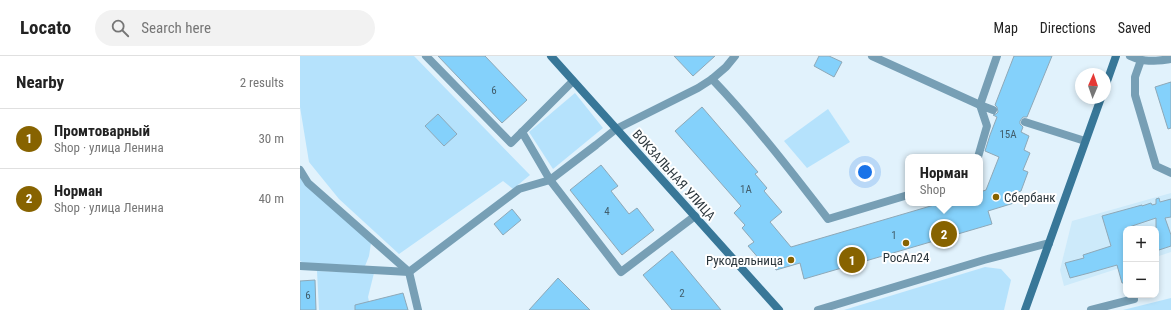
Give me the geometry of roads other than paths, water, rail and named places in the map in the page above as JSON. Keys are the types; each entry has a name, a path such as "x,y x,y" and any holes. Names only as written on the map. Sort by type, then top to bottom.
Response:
{"street":[{"path":"426,56 511,143 573,81"},
{"name":"ВОКЗАЛЬНАЯ УЛИЦА","path":"551,56 777,309"},
{"path":"300,266 409,272 519,189 550,180 616,129 698,88 712,79 726,67 735,56"},
{"path":"872,56 993,110"},
{"path":"979,154 987,126 980,105 997,56"},
{"path":"1111,70 1116,56"},
{"path":"1130,56 1141,60 1151,61 1171,59"},
{"path":"1141,60 1135,77 1135,95 1156,166 1171,173"},
{"path":"712,79 778,155 828,219 905,195"},
{"path":"1025,310 1099,104"},
{"path":"1025,122 1085,141"},
{"path":"522,132 550,180 621,272 695,216"},
{"path":"300,170 308,183 409,272 418,310"},
{"path":"818,310 984,260 1048,243"},
{"path":"1091,310 1134,299"}],"place":[{"name":"Сбербанк","path":"996,197"},
{"name":"Норман","path":"944,234"},
{"name":"РосАл24","path":"906,243"},
{"name":"Рукодельница","path":"791,260"},
{"name":"Промтоварный","path":"852,260"}]}
